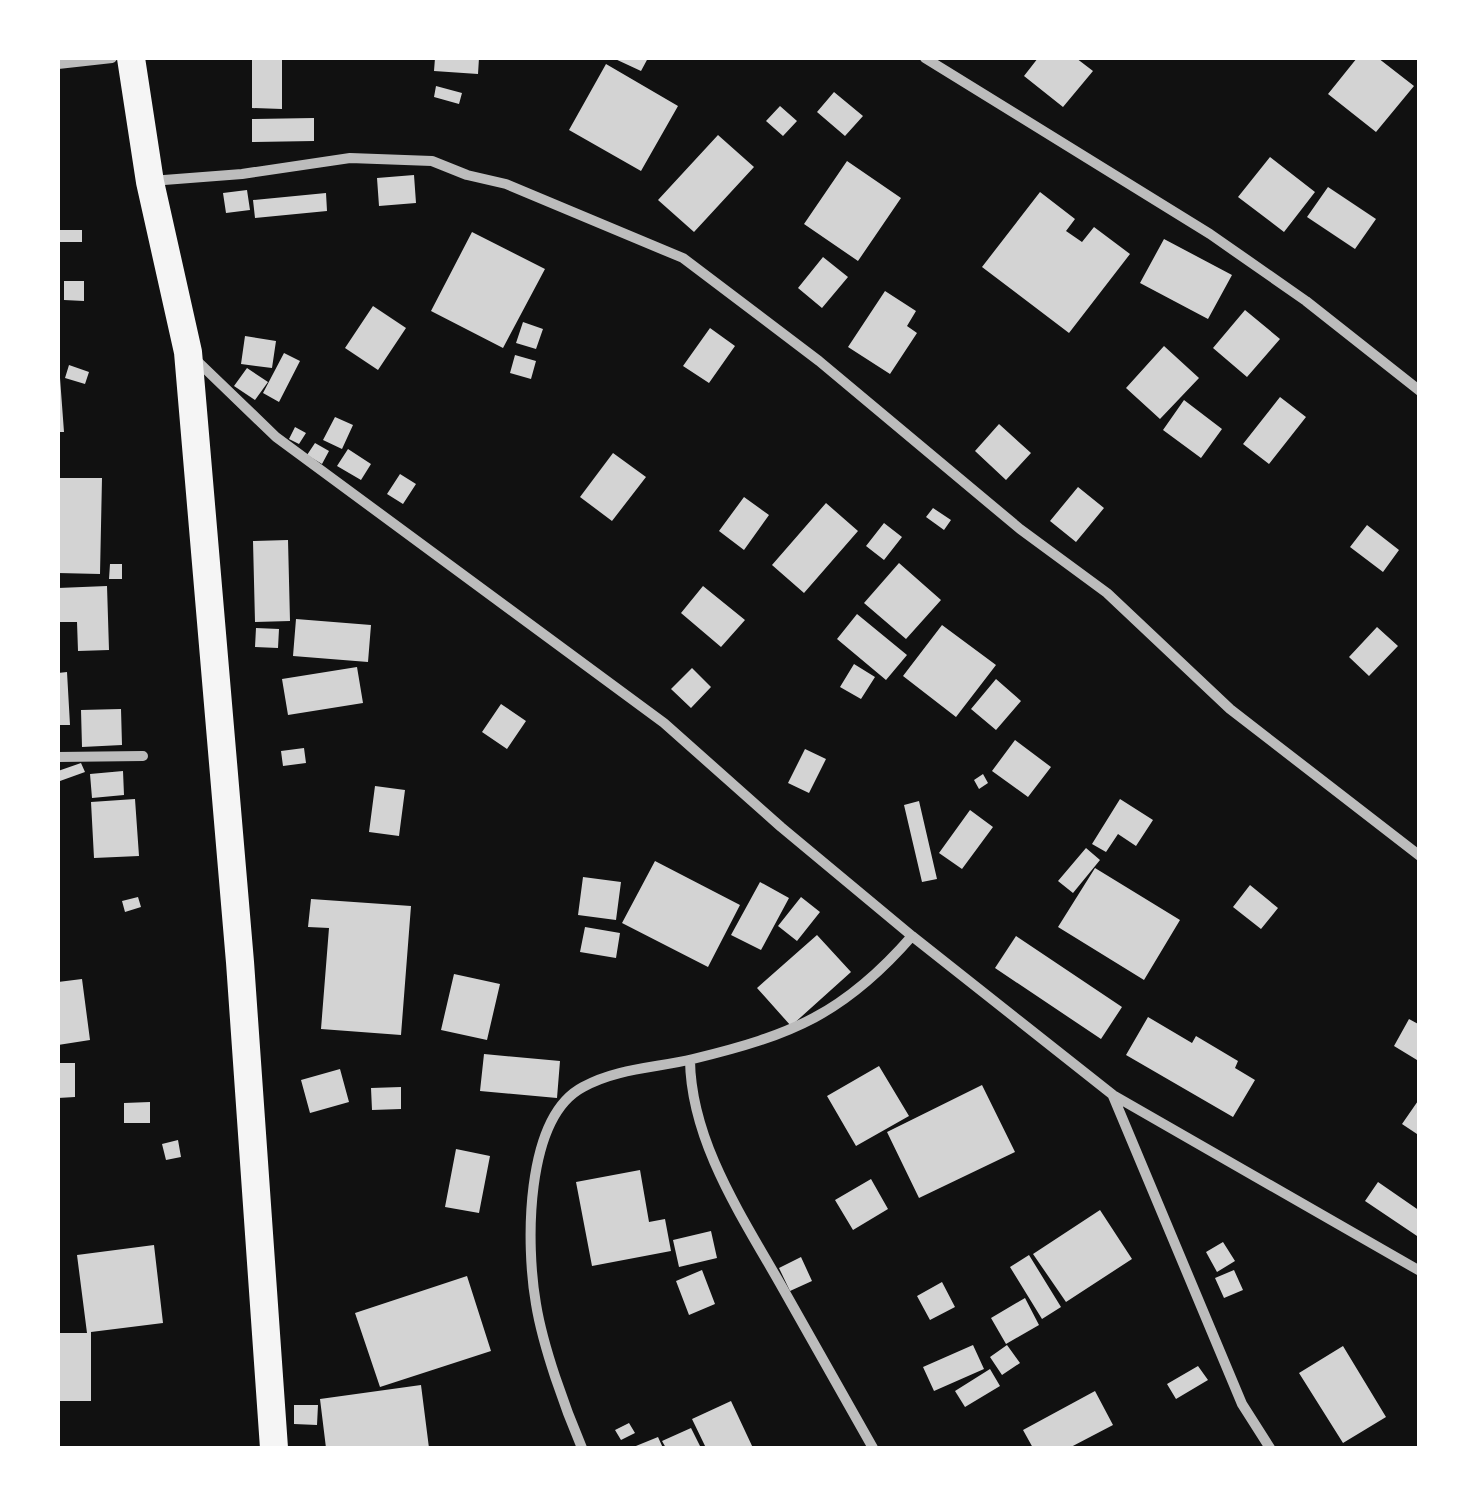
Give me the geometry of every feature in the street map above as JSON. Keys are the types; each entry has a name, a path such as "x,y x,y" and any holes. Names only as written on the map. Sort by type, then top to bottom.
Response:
{"highway":[{"path":"131,58 150,182 188,352 240,962 274,1448"}],"street":[{"path":"58,64 112,58"},
{"path":"925,58 1210,234 1306,300 1420,391"},
{"path":"150,182 242,174 350,158 432,160 467,175 506,184 683,258 819,361 1020,530 1106,593 1230,709 1420,856"},
{"path":"188,352 276,438 664,722 780,827 1113,1095 1420,1271"},
{"path":"58,756 143,756"},
{"path":"582,1448 536,1307 530,1254 542,1142 553,1114 581,1088 608,1076 690,1060 796,1029 841,1004 878,974 912,936"},
{"path":"690,1060 690,1086 701,1127 727,1185 873,1448"},
{"path":"1113,1095 1242,1404 1270,1448"}],"building":[{"path":"252,58 282,58 282,109 252,108"},
{"path":"435,58 479,58 478,74 434,71"},
{"path":"613,58 648,58 641,71"},
{"path":"1038,58 1076,58 1093,71 1063,107 1024,76"},
{"path":"1357,58 1378,58 1414,86 1376,132 1328,94"},
{"path":"606,64 678,106 641,171 569,130"},
{"path":"436,86 462,93 459,104 434,97"},
{"path":"834,92 863,116 845,136 817,112"},
{"path":"780,106 797,121 783,136 766,121"},
{"path":"314,118 314,141 252,142 252,119"},
{"path":"718,135 754,167 694,232 658,200"},
{"path":"1270,157 1315,192 1284,232 1238,197"},
{"path":"847,161 901,198 858,261 804,224"},
{"path":"414,175 416,203 379,206 377,178"},
{"path":"1328,187 1376,219 1355,249 1307,217"},
{"path":"247,190 250,210 226,213 223,193"},
{"path":"1040,192 1075,219 1066,231 1082,242 1094,227 1130,254 1069,333 982,267"},
{"path":"326,193 327,211 255,218 253,200"},
{"path":"58,230 82,230 82,242 58,242"},
{"path":"472,232 545,269 503,348 431,311"},
{"path":"1164,239 1232,275 1208,319 1140,283"},
{"path":"823,257 848,277 822,308 798,288"},
{"path":"64,281 84,281 84,301 64,300"},
{"path":"885,291 916,311 907,326 917,333 890,374 848,347"},
{"path":"373,306 406,328 378,370 345,348"},
{"path":"1245,310 1280,339 1247,377 1213,348"},
{"path":"523,322 543,329 536,349 516,343"},
{"path":"710,328 735,346 709,383 683,366"},
{"path":"245,336 276,341 272,368 241,364"},
{"path":"1164,346 1199,378 1160,419 1126,388"},
{"path":"284,353 300,361 279,402 263,393"},
{"path":"515,355 536,361 531,379 510,373"},
{"path":"69,365 89,372 85,384 65,378"},
{"path":"247,368 268,382 255,400 234,386"},
{"path":"60,378 64,432 58,432"},
{"path":"1280,397 1306,417 1269,464 1243,444"},
{"path":"1184,400 1222,429 1201,458 1163,430"},
{"path":"335,417 353,425 342,449 323,440"},
{"path":"999,424 1031,453 1006,480 975,451"},
{"path":"295,427 306,433 299,444 289,439"},
{"path":"315,443 329,451 322,464 307,455"},
{"path":"348,449 371,464 361,480 337,466"},
{"path":"613,453 646,477 612,521 580,497"},
{"path":"400,474 416,484 403,504 387,494"},
{"path":"58,478 102,478 100,574 58,573"},
{"path":"1078,487 1104,508 1076,542 1050,521"},
{"path":"744,497 769,515 744,550 719,531"},
{"path":"826,503 858,531 804,593 772,565"},
{"path":"933,508 951,520 944,530 926,517"},
{"path":"884,523 902,537 884,560 866,546"},
{"path":"1367,525 1399,550 1383,572 1350,547"},
{"path":"288,540 290,621 255,622 253,541"},
{"path":"899,563 941,600 906,639 864,603"},
{"path":"110,564 122,564 122,579 109,579"},
{"path":"107,586 109,650 78,651 77,622 58,622 58,588"},
{"path":"703,586 745,620 721,647 681,613"},
{"path":"857,614 907,655 886,680 837,639"},
{"path":"296,619 371,625 368,662 293,656"},
{"path":"942,625 996,665 956,717 903,676"},
{"path":"1377,627 1398,646 1369,676 1349,657"},
{"path":"256,628 279,629 278,648 255,647"},
{"path":"854,664 875,677 861,699 840,687"},
{"path":"357,667 363,703 288,715 282,679"},
{"path":"692,668 711,687 691,708 671,689"},
{"path":"67,672 70,725 58,725 58,673"},
{"path":"996,679 1021,701 996,730 971,709"},
{"path":"501,704 526,721 507,749 482,732"},
{"path":"121,709 122,745 82,747 81,710"},
{"path":"1015,740 1051,767 1028,797 992,771"},
{"path":"304,748 306,763 283,766 281,751"},
{"path":"805,749 826,759 809,793 788,783"},
{"path":"81,763 85,772 60,781 58,771"},
{"path":"123,771 124,795 92,798 90,774"},
{"path":"983,774 988,783 979,789 974,780"},
{"path":"375,786 405,790 399,836 369,832"},
{"path":"135,799 139,856 94,858 91,802"},
{"path":"1120,799 1153,820 1136,846 1118,834 1106,852 1092,844"},
{"path":"919,801 937,879 922,882 904,805"},
{"path":"970,810 993,827 962,869 939,853"},
{"path":"1086,848 1100,860 1073,893 1058,881"},
{"path":"655,861 740,905 708,967 622,923"},
{"path":"1095,868 1180,920 1144,980 1058,927"},
{"path":"583,877 621,882 616,920 578,915"},
{"path":"760,882 789,898 761,950 731,935"},
{"path":"1250,885 1278,908 1261,929 1233,907"},
{"path":"138,897 141,907 125,912 122,901"},
{"path":"801,897 820,912 797,941 778,926"},
{"path":"311,899 411,906 401,1035 321,1029 329,928 308,927"},
{"path":"585,927 620,933 616,958 580,952"},
{"path":"817,935 851,972 791,1026 757,988"},
{"path":"1016,936 1122,1007 1101,1039 995,968"},
{"path":"454,974 500,984 487,1040 441,1030"},
{"path":"82,979 90,1040 58,1045 58,982"},
{"path":"1148,1017 1192,1043 1196,1036 1238,1061 1235,1068 1255,1080 1233,1117 1126,1055"},
{"path":"1409,1019 1420,1025 1417,1060 1394,1046"},
{"path":"484,1054 560,1061 557,1098 480,1091"},
{"path":"58,1063 75,1063 75,1097 58,1098"},
{"path":"879,1066 909,1116 856,1146 827,1096"},
{"path":"340,1069 349,1102 310,1113 301,1080"},
{"path":"982,1085 1015,1152 919,1198 887,1132"},
{"path":"401,1087 401,1109 372,1110 371,1088"},
{"path":"1420,1098 1420,1136 1402,1124"},
{"path":"150,1102 150,1123 124,1123 124,1103"},
{"path":"178,1140 181,1157 166,1160 162,1144"},
{"path":"456,1149 490,1156 479,1213 445,1207"},
{"path":"640,1170 649,1222 665,1219 671,1251 592,1266 576,1182"},
{"path":"871,1179 888,1209 853,1230 835,1200"},
{"path":"1378,1182 1420,1211 1420,1238 1365,1201"},
{"path":"1100,1210 1132,1259 1066,1302 1033,1254"},
{"path":"711,1231 717,1258 679,1267 673,1240"},
{"path":"1223,1242 1235,1261 1217,1272 1206,1252"},
{"path":"154,1245 163,1323 91,1332 91,1401 58,1401 58,1333 87,1333 77,1255"},
{"path":"1029,1255 1061,1307 1042,1319 1010,1267"},
{"path":"801,1257 812,1281 790,1291 779,1268"},
{"path":"702,1270 715,1304 689,1315 676,1281"},
{"path":"1234,1270 1243,1290 1224,1298 1215,1278"},
{"path":"467,1276 491,1351 380,1387 355,1313"},
{"path":"942,1282 955,1307 930,1320 917,1296"},
{"path":"1025,1298 1039,1325 1006,1344 991,1318"},
{"path":"973,1345 984,1369 934,1391 923,1367"},
{"path":"1007,1345 1020,1363 1002,1375 990,1357"},
{"path":"1343,1346 1386,1417 1343,1443 1299,1373"},
{"path":"1198,1366 1208,1380 1176,1399 1167,1384"},
{"path":"990,1369 1000,1386 965,1407 955,1391"},
{"path":"421,1385 429,1448 326,1448 320,1399"},
{"path":"1095,1391 1113,1425 1069,1448 1033,1448 1023,1430"},
{"path":"731,1401 753,1448 706,1448 692,1419"},
{"path":"294,1405 318,1405 317,1425 294,1424"},
{"path":"629,1423 635,1433 621,1440 615,1430"},
{"path":"691,1428 701,1448 666,1448 662,1441"},
{"path":"658,1437 663,1448 631,1448"}]}
